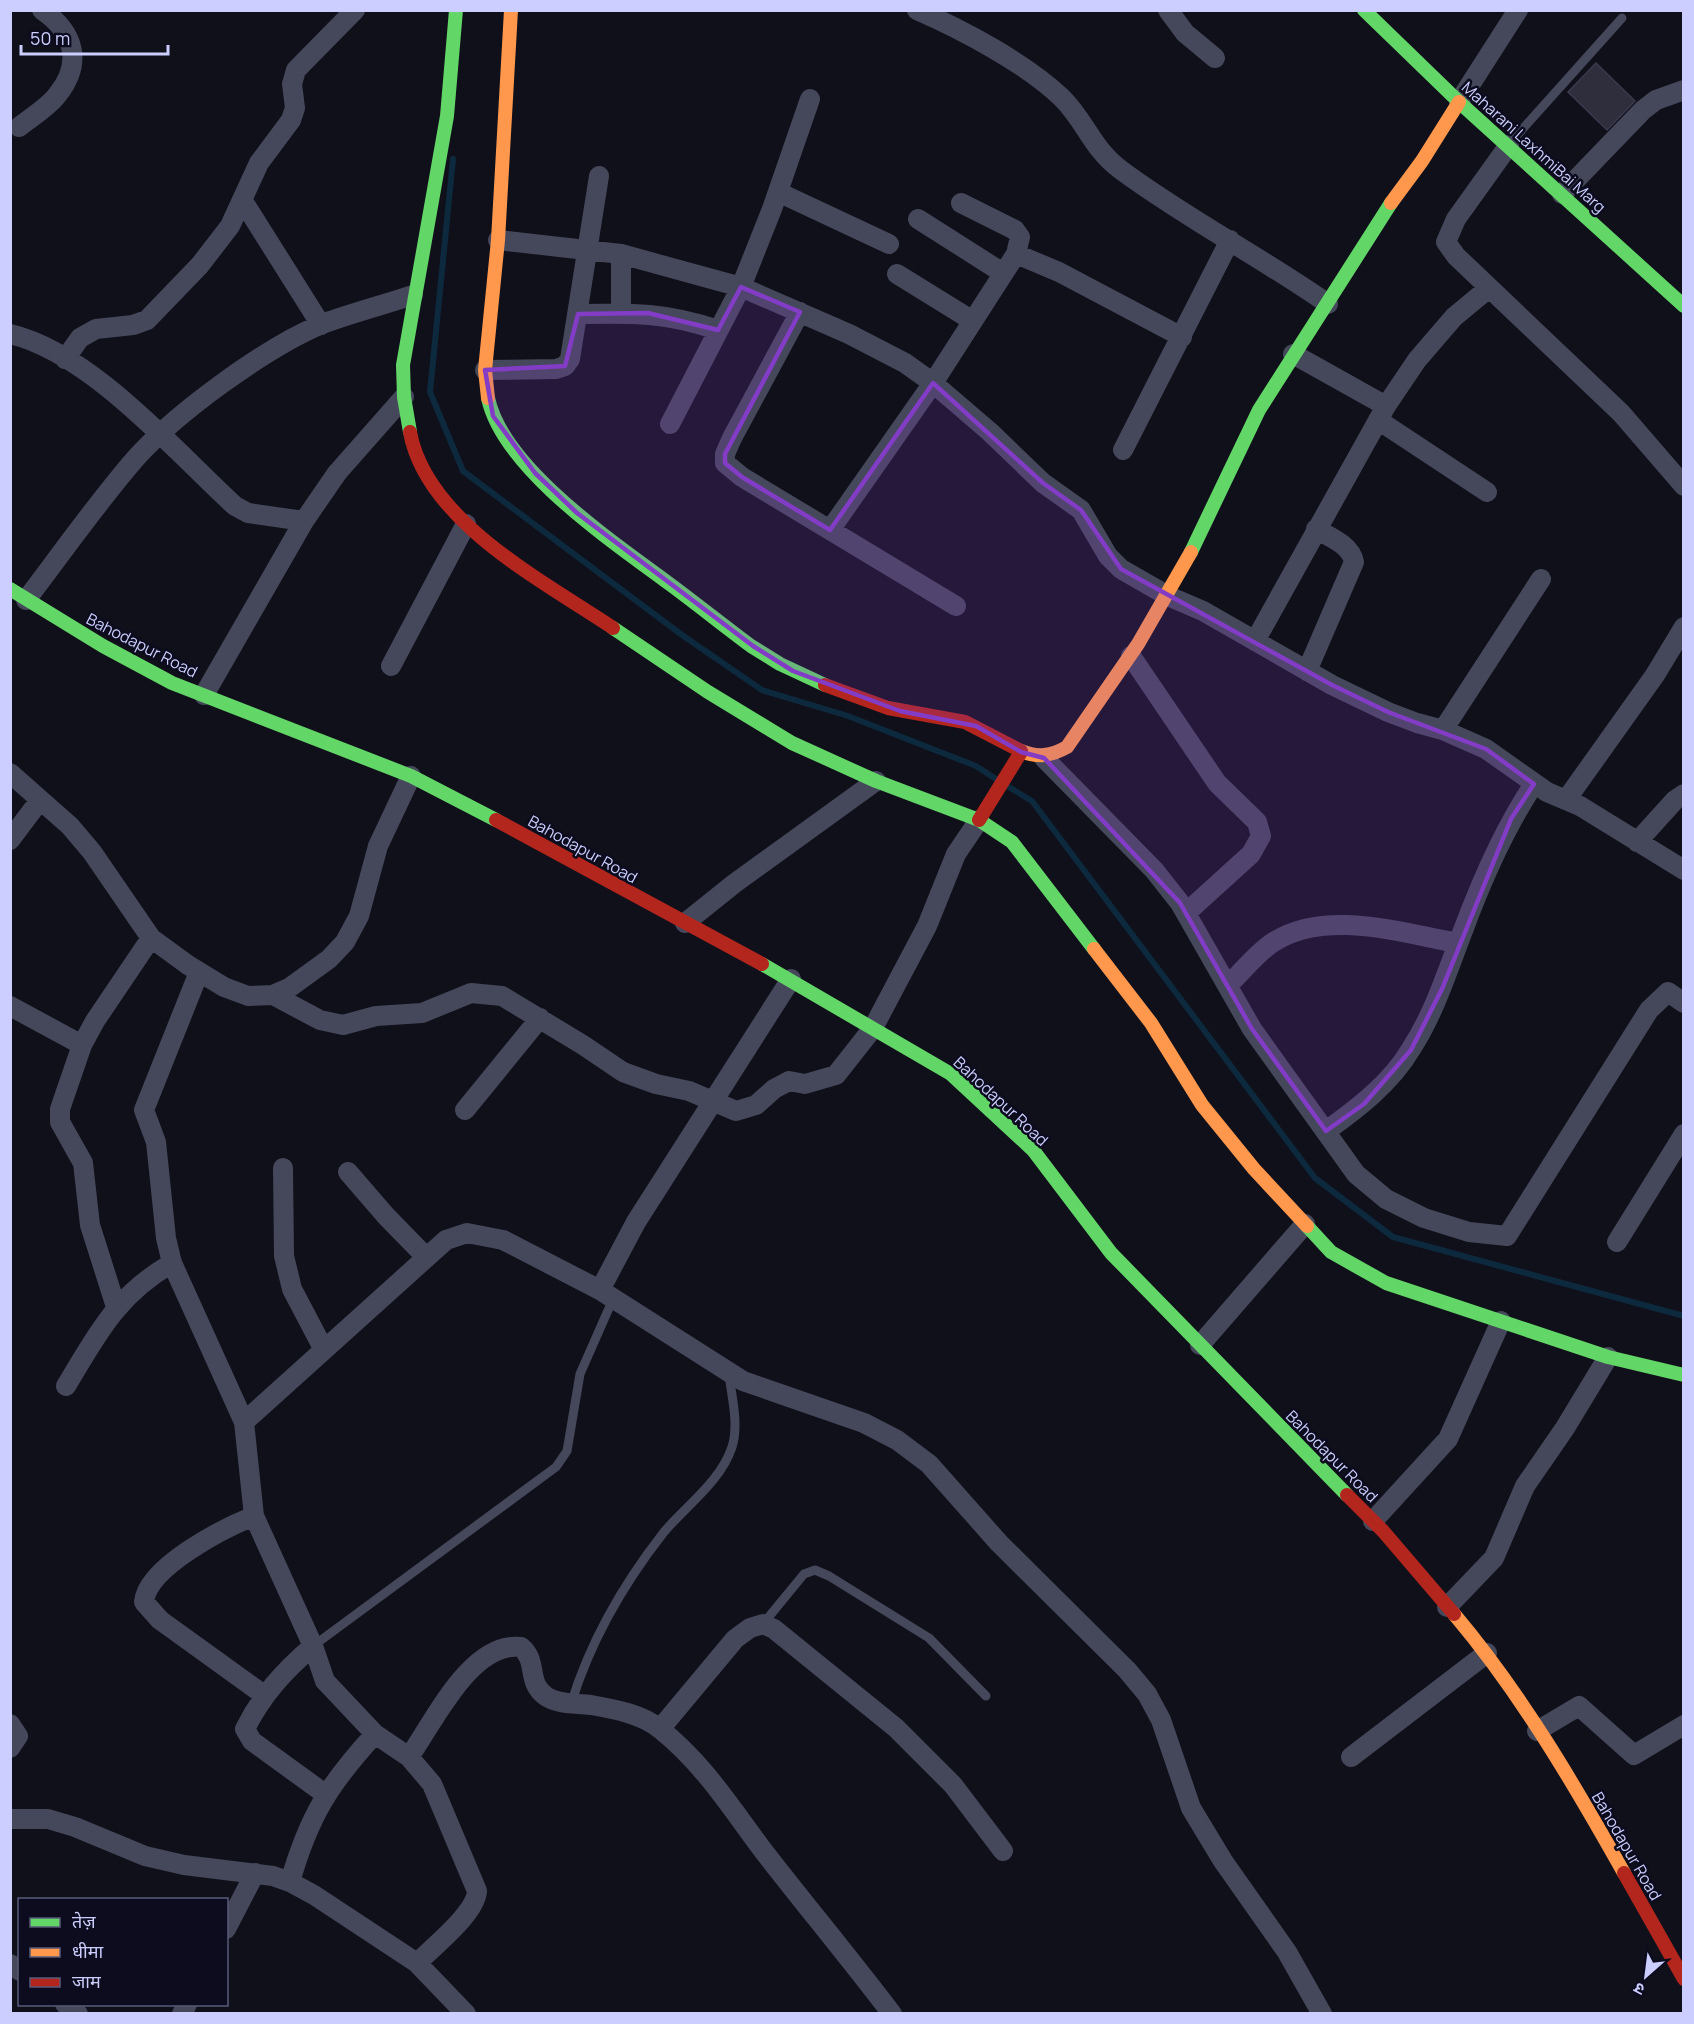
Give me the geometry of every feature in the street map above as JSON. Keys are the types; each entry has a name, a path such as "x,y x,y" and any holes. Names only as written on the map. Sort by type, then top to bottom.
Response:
{"street":[{"path":"19,127 57,96 69,77 74,58 70,41 53,18 42,10"},
{"path":"65,359 80,338 96,329 140,322 163,307 200,265 230,226 259,163 291,120 295,108 292,84 296,70 355,10"},
{"path":"456,10 447,116 413,295 403,365 404,397 413,448 431,486 454,515 511,560 708,692 792,743 876,781 984,812 1055,895 1151,1023 1202,1106 1254,1169 1331,1252 1386,1283 1608,1356 1683,1375"},
{"path":"512,10 498,240 485,369 486,390 493,416 510,443 535,473 577,513 753,646 793,671 900,711 955,719 976,726 1020,752 1044,758 1060,753 1067,747 1131,656 1168,596 1203,527 1241,440 1386,209 1422,161 1518,10"},
{"path":"917,10 950,24 1034,75 1062,98 1090,140 1121,170 1328,304"},
{"path":"1168,10 1185,33 1215,58"},
{"name":"Maharani LaxhmiBai Marg","path":"1364,10 1459,102 1509,145 1683,306"},
{"path":"1562,194 1643,110 1656,100 1683,90"},
{"path":"670,424 741,287 778,192 810,99"},
{"path":"1509,145 1456,219 1446,242 1456,256 1621,413 1683,486"},
{"path":"485,369 556,369 565,366 570,359 599,176"},
{"path":"778,192 889,244"},
{"path":"243,201 321,325"},
{"path":"830,530 933,383 1016,254 1020,237 1015,230 961,202"},
{"path":"918,219 1003,273"},
{"path":"498,240 621,254 741,287 859,339 905,363 933,383 1043,483 1081,510 1108,556 1121,569 1168,596 1203,611 1307,671 1388,712 1443,730 1486,749 1534,784 1566,800 1683,870"},
{"path":"1123,450 1230,240"},
{"path":"621,254 621,314"},
{"path":"1016,254 1059,272 1182,337"},
{"path":"897,274 973,321"},
{"path":"1255,641 1382,413 1418,360 1454,317 1490,288"},
{"path":"18,594 159,435 263,356 321,325 413,295"},
{"path":"800,312 732,438 725,454 726,463 731,471 956,606"},
{"path":"578,315 648,313 688,320 718,330"},
{"path":"10,333 25,337 65,359 99,383 235,506 248,513 304,521"},
{"path":"1293,354 1382,413 1486,492"},
{"path":"204,695 304,521 337,473 404,397"},
{"path":"391,666 466,524"},
{"path":"1307,671 1333,606 1354,562 1353,555 1345,546 1316,529"},
{"path":"1443,730 1541,579"},
{"name":"Bahodapur Road","path":"18,594 103,646 172,683 411,776 464,802 791,980 951,1074 1033,1150 1111,1253 1373,1521 1486,1653 1587,1807 1683,1979"},
{"path":"1566,800 1654,675 1668,648 1683,627"},
{"path":"1131,656 1217,783 1257,822 1261,836 1251,854 1186,913"},
{"path":"273,994 320,1020 343,1025 376,1016 422,1012 471,993 502,996 623,1072 714,1100 727,1110 736,1111 756,1106 774,1089 789,1081 805,1084 836,1075 873,1028 927,926 956,854 1020,752"},
{"path":"1044,758 1154,870 1186,913 1252,1029 1356,1174 1386,1199 1424,1218 1468,1232 1507,1236 1649,1010 1668,992 1683,1003"},
{"path":"10,773 70,826 92,852 151,938 198,972 224,987 248,996 273,994 289,988 312,972 345,942 359,916 378,846 411,776"},
{"path":"685,923 735,883 876,781"},
{"path":"1326,1131 1364,1104 1411,1050 1442,989 1458,943 1511,819 1534,784"},
{"path":"1637,842 1683,794"},
{"path":"10,840 40,800"},
{"path":"1228,985 1272,943 1326,925 1364,926 1458,943"},
{"path":"116,1307 90,1225 83,1163 60,1122 60,1109 82,1045 94,1021 151,938"},
{"path":"198,972 144,1110 156,1142 166,1238 172,1263 244,1422 254,1516 313,1646 325,1681 375,1734 410,1757 432,1784 477,1891 477,1899 470,1910 417,1963"},
{"path":"606,1294 636,1222 791,980"},
{"path":"10,1006 82,1045"},
{"path":"465,1110 540,1018"},
{"path":"1617,1242 1683,1134"},
{"path":"283,1168 284,1256 292,1289 324,1350"},
{"path":"348,1172 426,1257"},
{"path":"1200,1345 1305,1224"},
{"path":"244,1422 446,1240 467,1233 503,1240 606,1294 743,1381 864,1423 897,1440 929,1464 999,1543 1127,1670 1147,1694 1161,1720 1191,1808 1223,1861 1287,1952 1322,2013"},
{"path":"66,1386 116,1307 145,1279 172,1263"},
{"path":"1373,1521 1448,1439 1501,1321"},
{"path":"1447,1607 1494,1558 1525,1486 1565,1428 1608,1356"},
{"path":"254,1516 222,1529 186,1552 154,1581 145,1592 144,1602 160,1620 264,1695"},
{"path":"660,1729 735,1639 750,1628 763,1624 774,1629 896,1728 953,1785 1003,1851"},
{"path":"313,1646 282,1673 264,1695 245,1729 247,1736 324,1794"},
{"path":"410,1757 456,1687 476,1664 491,1653 512,1646 521,1647 530,1658 531,1677 548,1698 636,1716 660,1729 707,1772 765,1853 892,2013"},
{"path":"1352,1756 1486,1653"},
{"path":"1537,1731 1579,1706 1634,1755 1683,1725"},
{"path":"10,1724 18,1736 10,1748"},
{"path":"290,1882 309,1824 324,1794 346,1765 375,1734"},
{"path":"10,1819 48,1819 75,1827 145,1856 184,1866 255,1873 290,1882 314,1895 417,1963 466,2013"},
{"path":"228,1925 255,1873"}],"lane":[{"path":"1509,145 1622,18"},
{"path":"313,1646 556,1467 567,1451 580,1374 606,1294"},
{"path":"571,1704 582,1667 610,1614 648,1552 723,1465 732,1447 735,1428 729,1372"},
{"path":"763,1624 804,1574 815,1570 830,1576 929,1638 986,1696"}],"highlighted area":[{"path":"741,287 800,312 725,454 725,463 742,477 830,530 933,383 1043,483 1081,510 1121,569 1332,685 1388,712 1486,749 1534,784 1511,819 1442,989 1411,1050 1364,1104 1326,1131 1252,1029 1180,903 1044,758 1021,752 976,726 900,711 840,690 793,671 753,646 577,513 535,473 493,416 485,370 565,366 578,314 648,313 718,330"}],"building":[{"path":"1596,63 1635,101 1607,130 1568,92"}],"waterway":[{"path":"453,159 430,392 463,471 682,635 762,690 848,716 976,766 996,779"},
{"path":"1007,786 1032,801 1315,1178 1393,1237 1684,1316"}],"traffic: fast":[{"path":"410,432 404,397 403,365 447,116 456,10"},
{"path":"1364,10 1459,102 1684,306"},
{"path":"1191,552 1259,410 1391,203"},
{"path":"488,398 498,425 515,451 538,477 592,526 751,646 780,664 825,685"},
{"path":"10,589 103,646 172,683 411,776 496,820"},
{"path":"613,628 708,692 792,743 876,781 979,820 1012,842 1094,949"},
{"path":"762,964 951,1074 1033,1150 1111,1253 1347,1495"},
{"path":"1307,1226 1331,1252 1386,1283 1608,1357 1684,1375"}],"traffic: slow":[{"path":"488,398 485,370 498,240 511,10"},
{"path":"1391,203 1422,161 1459,102"},
{"path":"1021,751 1033,755 1044,755 1067,747 1138,644 1191,552"},
{"path":"1094,949 1151,1023 1202,1105 1254,1169 1307,1226"},
{"path":"1454,1614 1524,1707 1586,1806 1624,1873"}],"traffic: jam":[{"path":"410,432 420,464 439,494 463,521 522,569 613,628"},
{"path":"825,685 888,708 965,722 1021,751"},
{"path":"979,820 1021,752"},
{"path":"496,820 762,964"},
{"path":"1347,1495 1383,1531 1454,1614"},
{"path":"1624,1873 1684,1979"}]}
